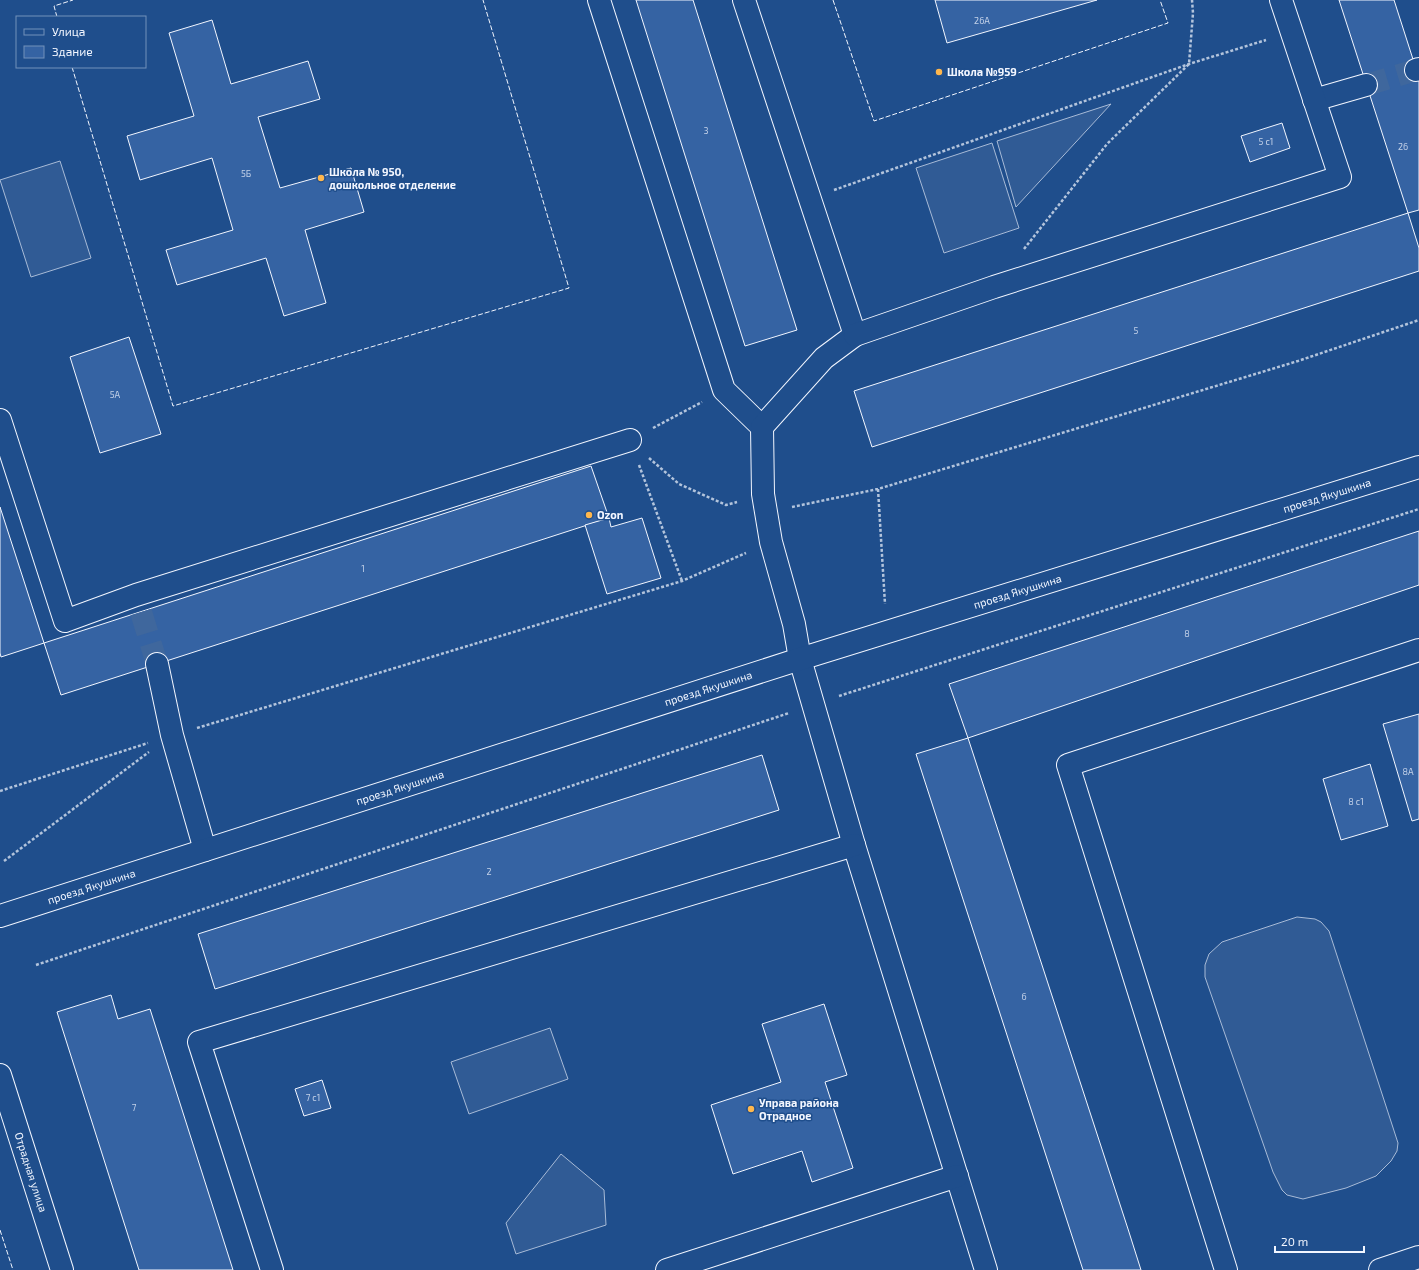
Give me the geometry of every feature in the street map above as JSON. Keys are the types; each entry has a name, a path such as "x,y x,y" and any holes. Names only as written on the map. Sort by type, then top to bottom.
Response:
{"street":[{"path":"599,0 724,390 762,427 765,503 771,542 794,624 800,659 854,845 986,1270"},
{"path":"744,0 855,335"},
{"path":"762,427 824,358 855,335 994,288 1340,177 1281,0"},
{"path":"1314,100 1366,85"},
{"path":"0,420 65,621 139,604 630,440"},
{"name":"проезд Якушкина","path":"0,916 800,659 1419,466"},
{"path":"1226,1270 1068,765 1419,650"},
{"path":"157,664 172,735 205,850"},
{"path":"272,1270 200,1042 854,845"},
{"name":"Отрадная улица","path":"0,1075 62,1270"},
{"path":"667,1270 957,1176"},
{"path":"1380,1270 1419,1257"}],"path":[{"path":"1024,250 1107,144 1189,64 1193,13 1192,0"},
{"path":"809,198 1189,64 1292,32"},
{"path":"630,440 679,484 726,505 765,503 878,489 1298,361 1419,320"},
{"path":"630,440 724,390"},
{"path":"630,440 682,581"},
{"path":"878,489 887,632"},
{"path":"36,965 813,705 1419,509"},
{"path":"0,791 172,735 682,581 771,542"},
{"path":"4,861 172,735"}],"shaded area":[{"path":"1111,104 1016,207 997,141"},
{"path":"992,143 1019,228 944,253 916,168"},
{"path":"60,161 91,258 31,277 0,180"},
{"path":"1297,917 1315,919 1321,922 1329,931 1398,1143 1397,1151 1391,1161 1376,1176 1346,1188 1303,1199 1287,1195 1282,1190 1273,1172 1205,977 1205,965 1209,954 1222,942"},
{"path":"550,1028 568,1079 469,1114 451,1062"},
{"path":"561,1154 604,1190 606,1225 516,1254 506,1223"}],"building":[{"path":"636,0 693,0 797,330 745,346"},
{"path":"935,0 1097,0 947,43"},
{"path":"1339,0 1394,0 1419,78 1419,210 1408,213"},
{"path":"212,20 231,84 308,61 320,99 258,117 280,188 351,168 364,212 305,230 326,303 284,316 266,258 177,285 166,250 233,230 212,158 140,180 127,136 194,116 169,33"},
{"path":"1282,123 1290,148 1250,162 1241,136"},
{"path":"1408,213 1419,248 1419,271 872,447 854,391"},
{"path":"129,337 161,434 100,453 70,357"},
{"path":"591,466 609,518 61,695 44,643"},
{"path":"0,507 44,643 1,657 0,653"},
{"path":"609,518 611,527 642,518 661,578 607,594 585,525"},
{"path":"1419,531 1419,585 968,738 949,684"},
{"path":"1419,714 1419,819 1412,821 1383,724"},
{"path":"968,738 1141,1270 1083,1270 916,754"},
{"path":"762,755 779,810 215,989 198,934"},
{"path":"1370,764 1388,826 1341,840 1323,779"},
{"path":"111,995 118,1019 150,1009 233,1270 139,1270 57,1012"},
{"path":"824,1004 847,1075 825,1082 853,1168 812,1182 802,1151 733,1174 711,1105 781,1082 762,1024"},
{"path":"322,1080 331,1108 304,1116 295,1089"}],"tunnel":[{"path":"1366,85 1416,70"},
{"path":"141,612 157,664"}],"fence":[{"path":"57,16 54,6 73,0"},
{"path":"72,68 173,406 569,288 483,0"},
{"path":"833,0 874,121 1168,23 1160,0"},
{"path":"0,1230 13,1270"}],"place":[{"name":"Школа №959","path":"939,72"},
{"name":"Школа № 950, дошкольное отделение","path":"321,178"},
{"name":"Ozon","path":"589,515"},
{"name":"Управа района Отрадное","path":"751,1109"}]}
